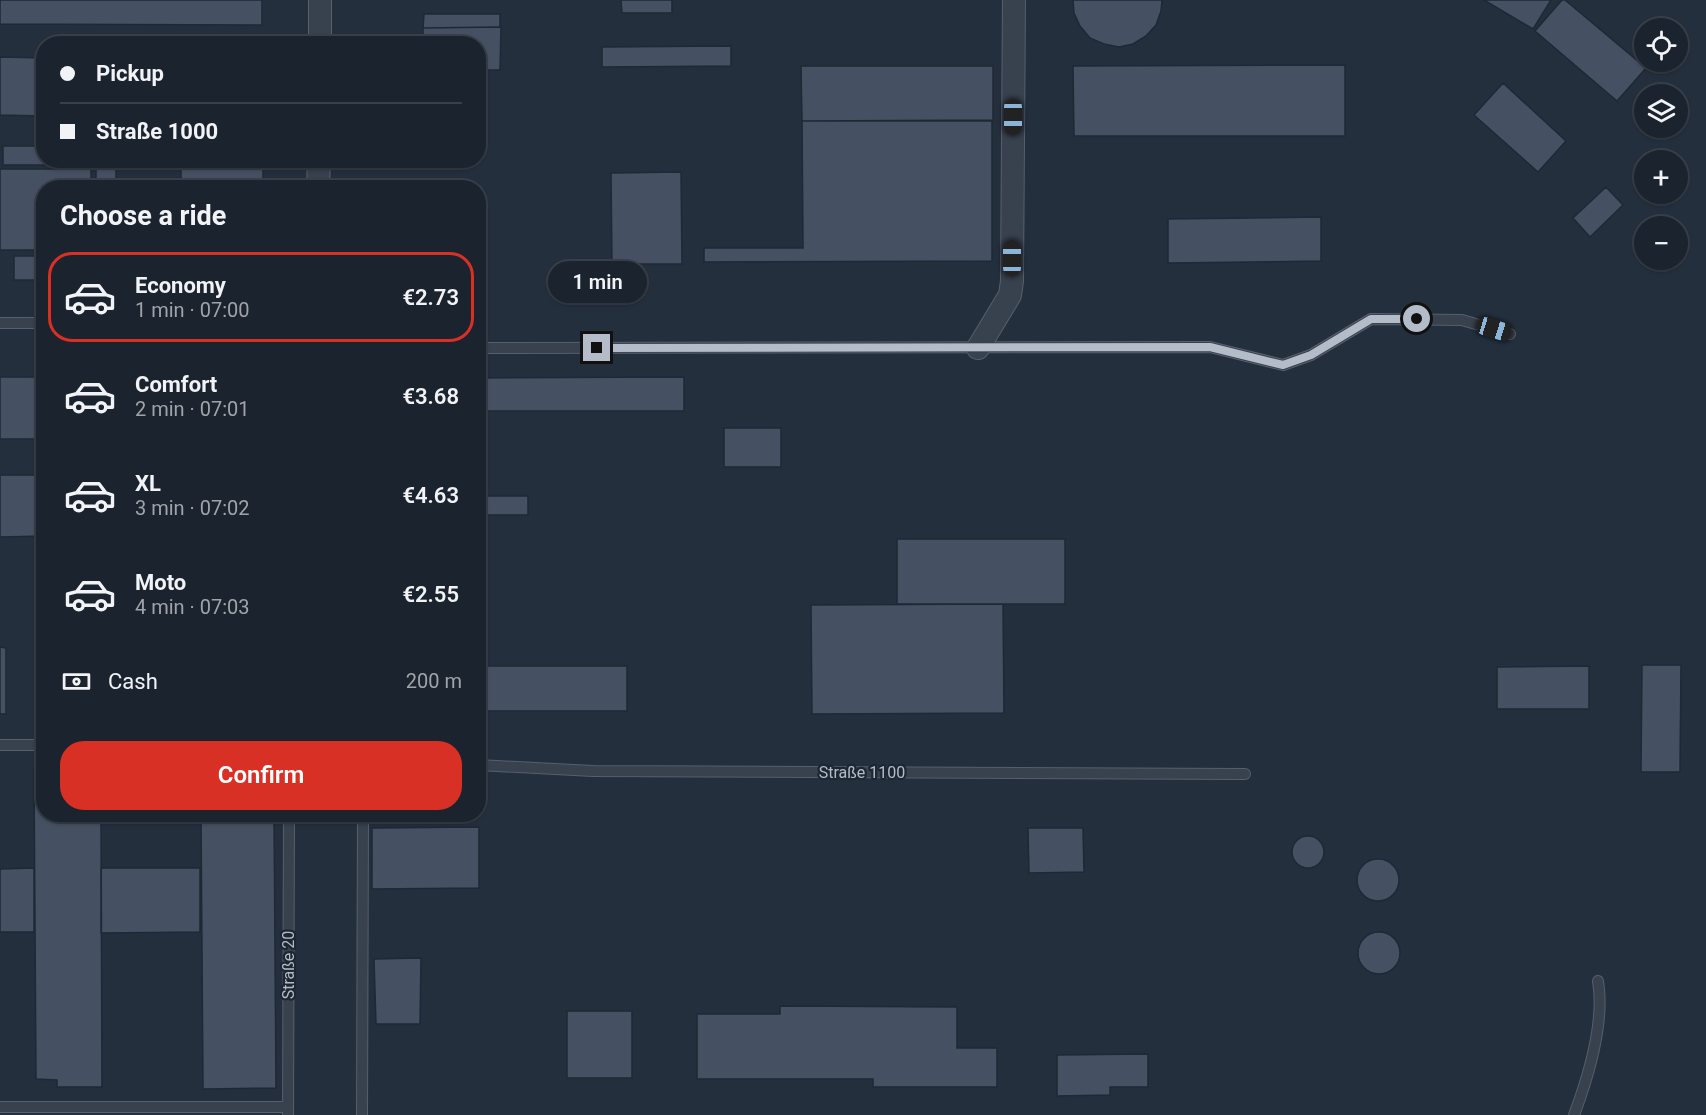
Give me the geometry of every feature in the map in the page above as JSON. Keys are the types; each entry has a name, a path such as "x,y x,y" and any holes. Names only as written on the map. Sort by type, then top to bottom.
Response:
{"street":[{"path":"320,0 320,36"},
{"path":"978,348 1010,295 1012,281 1014,0"}],"lane":[{"path":"486,348 1210,347 1283,365 1311,355 1371,319 1462,320 1510,334"},
{"path":"0,322 36,323"},
{"path":"0,745 36,745"},
{"name":"Straße 1100","path":"486,765 593,771 1245,774"},
{"name":"Straße 20","path":"288,1111 289,822"},
{"path":"362,1115 363,822"},
{"path":"1574,1115 1594,1048 1600,996 1598,981"},
{"path":"0,1107 288,1111"}],"building":[{"path":"0,0 262,0 262,25 0,24"},
{"path":"621,0 672,0 672,13 622,13"},
{"path":"1073,0 1162,0 1156,25 1146,36 1133,44 1119,47 1090,38 1080,26 1074,13"},
{"path":"1484,0 1551,0 1533,29"},
{"path":"1562,0 1565,0 1634,58 1634,72 1642,72 1617,101 1535,31"},
{"path":"424,14 500,14 500,27 423,28"},
{"path":"501,27 500,70 486,70 486,36 423,36 423,28"},
{"path":"731,46 731,66 602,67 602,47"},
{"path":"0,57 36,58 36,116 0,115"},
{"path":"1345,65 1345,136 1074,136 1073,66"},
{"path":"801,66 993,66 993,121 802,121"},
{"path":"1503,83 1566,141 1538,172 1474,115"},
{"path":"992,120 992,261 704,262 704,248 803,248 802,121"},
{"path":"3,146 36,146 36,165 3,165"},
{"path":"96,168 116,168 116,180 96,180"},
{"path":"181,168 263,168 263,180 181,180"},
{"path":"0,169 91,169 91,180 36,180 36,250 0,250"},
{"path":"681,172 682,264 612,264 611,173"},
{"path":"1606,187 1623,205 1590,237 1573,218"},
{"path":"1321,217 1321,261 1168,263 1168,219"},
{"path":"14,256 36,256 36,280 14,280"},
{"path":"0,377 36,377 36,439 0,439"},
{"path":"684,377 684,411 486,411 486,378"},
{"path":"724,428 781,428 781,467 724,467"},
{"path":"0,475 36,475 36,536 0,537"},
{"path":"486,496 528,496 528,515 486,515"},
{"path":"897,539 1065,539 1065,604 897,604"},
{"path":"1003,604 1004,713 812,714 811,605"},
{"path":"0,647 6,648 6,714 0,714"},
{"path":"1642,665 1681,665 1680,772 1641,772"},
{"path":"486,666 627,666 627,711 486,711"},
{"path":"1589,666 1589,709 1497,709 1497,667"},
{"path":"34,770 36,770 36,822 101,822 102,1087 57,1087 57,1080 36,1079"},
{"path":"201,822 274,822 276,1088 203,1089"},
{"path":"479,827 479,888 372,889 372,828"},
{"path":"1028,828 1083,828 1084,872 1029,873"},
{"path":"1308,836 1319,841 1324,852 1319,863 1308,868 1297,863 1292,852 1297,841"},
{"path":"1378,859 1393,865 1399,880 1393,895 1378,901 1363,895 1357,880 1363,865"},
{"path":"34,868 34,932 0,932 0,869"},
{"path":"101,868 200,868 200,932 101,933"},
{"path":"1379,932 1394,938 1400,953 1394,968 1379,974 1364,968 1358,953 1364,938"},
{"path":"421,958 420,1024 376,1024 374,959"},
{"path":"780,1006 957,1007 957,1048 997,1048 997,1087 873,1087 873,1079 697,1079 697,1014 780,1014"},
{"path":"567,1011 632,1011 632,1078 567,1078"},
{"path":"1148,1054 1148,1087 1110,1087 1110,1095 1057,1096 1057,1055"}],"route":[{"path":"597,348 1210,347 1283,365 1311,355 1371,319 1417,319"}]}
